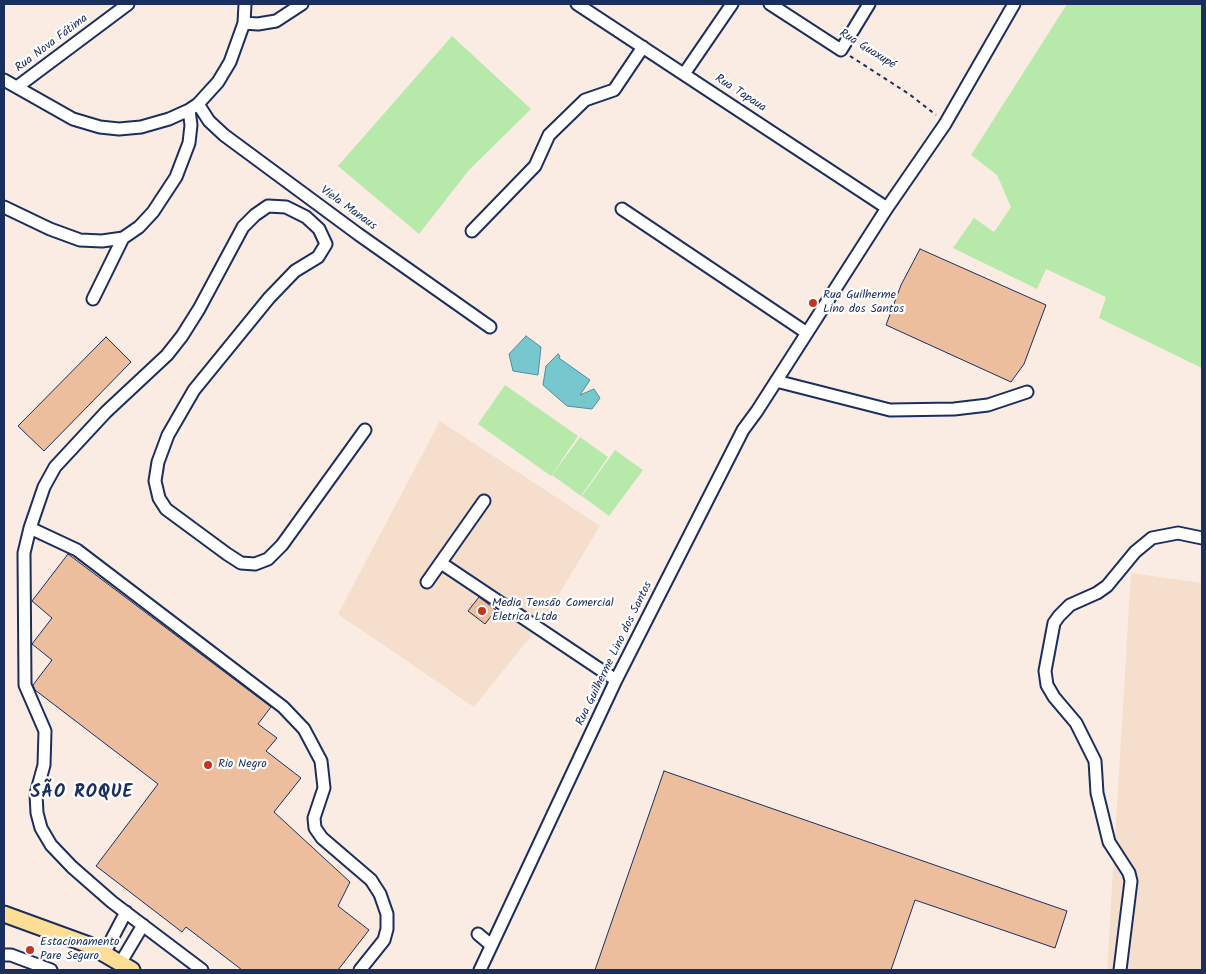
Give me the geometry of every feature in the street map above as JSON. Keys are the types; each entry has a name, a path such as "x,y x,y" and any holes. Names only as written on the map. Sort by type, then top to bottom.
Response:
{"main road":[{"path":"4,914 105,952 127,966"}],"street":[{"name":"Rua Nova Fátima","path":"17,87 128,4"},
{"path":"4,80 73,119 100,127 119,129 141,127 169,119 193,107 218,82 230,62 244,23 245,4"},
{"path":"244,23 267,23 276,20 302,4"},
{"name":"Rua Tapaua","path":"577,4 887,208"},
{"path":"684,74 732,4"},
{"name":"Rua Guaxupé","path":"770,4 841,50"},
{"path":"841,50 869,4"},
{"name":"Rua Guilherme Lino dos Santos","path":"480,970 616,680 743,430 887,208 945,124 1014,4"},
{"path":"472,231 535,166 549,135 585,100 614,90 643,47"},
{"path":"4,206 34,222 80,240 102,241 123,238 140,227 153,212 176,177 189,143 193,107"},
{"name":"Viela Manaus","path":"193,107 224,135 358,234 490,327"},
{"path":"202,970 126,912 72,867 52,845 41,828 37,813 36,794 44,765 45,731 26,685 24,553 30,528 44,487 55,467 88,430 167,355 182,336 243,227 268,206 286,207 306,217 319,229 326,244 318,257 295,271 269,298 194,390 168,435 158,462 155,481 159,498 166,509 227,554 241,563 255,564 268,559 282,545 365,430"},
{"path":"622,209 807,332"},
{"path":"93,298 123,238"},
{"path":"776,381 890,410 954,410 988,404 1027,392"},
{"path":"427,582 484,501"},
{"path":"30,528 77,550 283,707 304,729 321,760 324,788 314,818 314,828 322,838 371,880 380,894 387,914 387,929 384,940 360,970"},
{"path":"1120,970 1131,881 1129,873 1112,850 1109,842 1097,793 1095,761 1076,723 1054,697 1047,685 1045,670 1054,623 1070,605 1097,594 1107,586 1135,552 1152,538 1178,533 1202,538"},
{"path":"441,563 616,680"},
{"path":"105,952 126,912"},
{"path":"127,966 143,925"},
{"path":"478,934 491,945"},
{"path":"4,956 12,955 51,970"}],"path":[{"name":"Rua Guaxupé","path":"841,50 921,102 945,124"}],"shaded area":[{"path":"440,421 600,526 543,621 474,707 338,614"},
{"path":"1131,573 1202,583 1202,970 1107,970"}],"green space":[{"path":"1067,4 1202,4 1202,368 1099,318 1106,297 1046,269 1037,289 953,248 974,218 994,232 1011,207 997,175 971,155"},
{"path":"452,36 531,109 469,170 419,234 338,166"},
{"path":"505,385 578,436 551,476 478,424"},
{"path":"580,437 608,457 581,496 552,475"},
{"path":"615,450 643,470 609,516 582,496"}],"water":[{"path":"526,336 541,347 538,375 513,371 509,354"},
{"path":"558,354 559,358 590,380 580,395 594,389 600,398 592,409 567,406 543,385 546,366"}],"building":[{"path":"920,249 1046,305 1024,364 1011,382 886,325 901,285"},
{"path":"106,337 131,362 44,451 18,426"},
{"name":"Rio Negro","path":"68,554 271,707 258,724 277,738 266,751 301,778 274,812 350,882 338,906 369,930 338,970 242,970 186,927 182,932 96,866 158,784 35,690 33,685 52,660 32,644 52,618 32,601"},
{"name":"Media Tensão Comercial Eletrica Ltda","path":"479,597 496,610 485,624 468,611"},
{"path":"664,771 1067,911 1055,948 915,900 891,970 595,970"}],"place":[{"name":"Rua Guilherme Lino dos Santos","path":"813,303"},
{"name":"Media Tensão Comercial Eletrica Ltda","path":"482,611"},
{"name":"Rio Negro","path":"208,765"},
{"name":"Estacionamento Pare Seguro","path":"30,950"}],"district":[{"name":"SÃO ROQUE","path":"82,794"}]}
